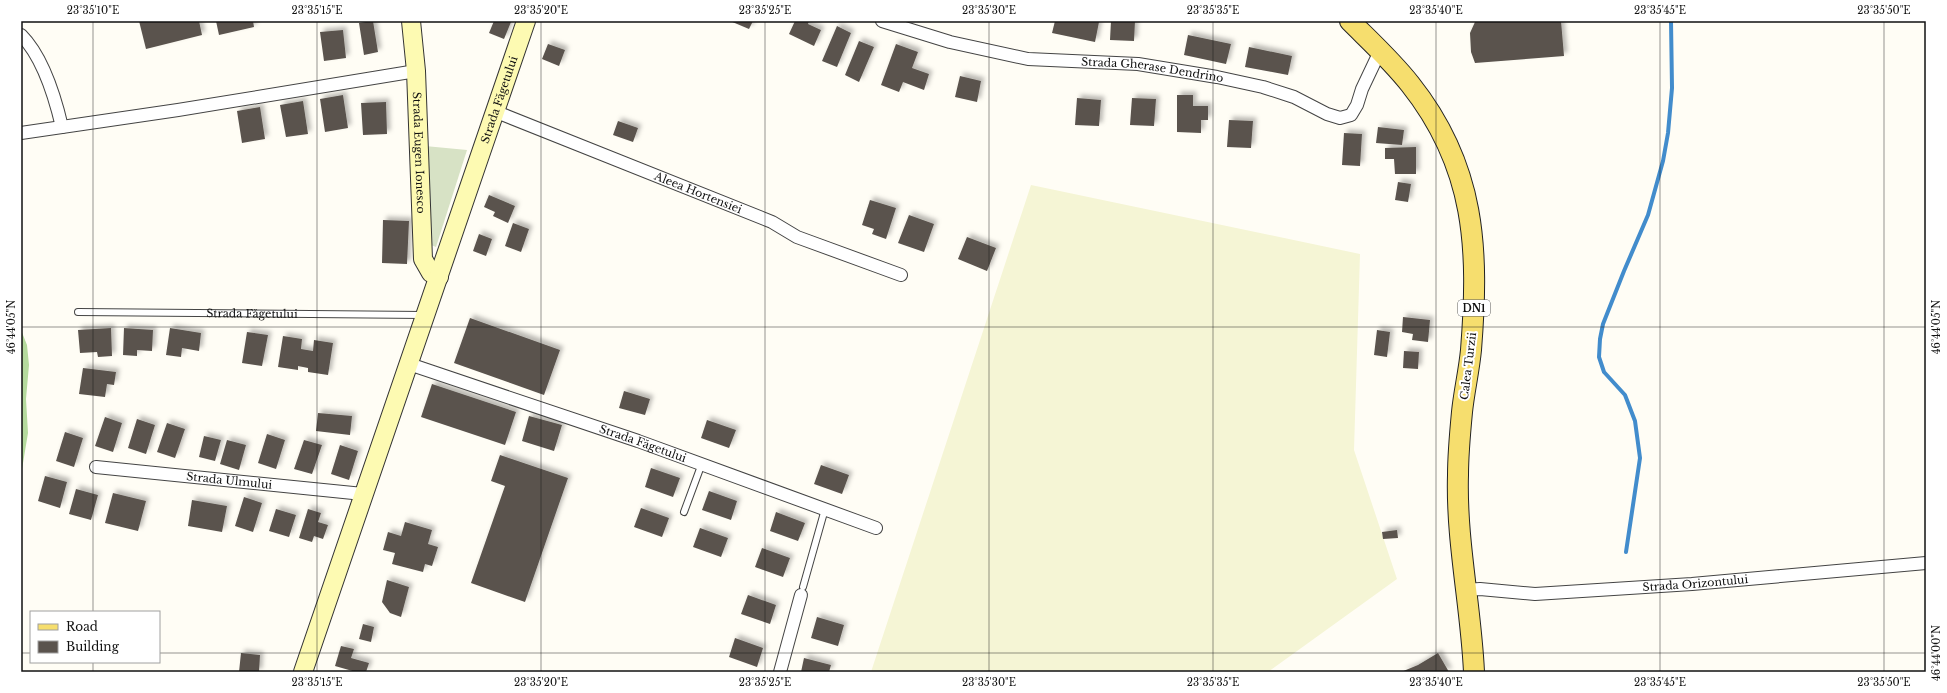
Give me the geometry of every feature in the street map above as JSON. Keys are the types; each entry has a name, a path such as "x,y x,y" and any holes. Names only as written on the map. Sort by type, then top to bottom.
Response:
{"main road":[{"name":"Strada Eugen Ionesco","path":"411,21 416,70 423,259 431,273 439,277"},
{"name":"Strada Făgetului","path":"303,672 526,21"},
{"name":"Calea Turzii","path":"1350,21 1410,84 1434,120 1457,166 1466,194 1472,226 1475,259 1475,293 1470,353 1462,413 1458,474 1459,538 1475,666"}],"street":[{"name":"Strada Gherase Dendrino","path":"882,21 950,42 1028,59 1138,64 1217,77 1262,87 1294,97 1327,114 1340,118 1351,115 1357,105 1362,89 1380,51"},
{"path":"21,35 39,62 53,90 62,127"},
{"path":"21,133 178,110 416,70"},
{"name":"Aleea Hortensiei","path":"494,111 772,222 797,238 901,275"},
{"name":"Strada Făgetului","path":"409,364 638,441 701,466 876,528"},
{"name":"Strada Ulmului","path":"96,467 363,494"},
{"name":"Strada Orizontului","path":"1465,590 1480,589 1535,594 1692,584 1926,563"},
{"path":"780,672 802,591"}],"lane":[{"name":"Strada Făgetului","path":"78,312 426,315"},
{"path":"684,512 701,466"},
{"path":"802,591 825,509"}],"green space":[{"path":"425,146 467,150 436,247 426,243"},
{"path":"1031,185 1360,254 1354,450 1397,579 1268,672 871,672"},
{"path":"21,330 27,345 29,365 26,399 28,433 21,475"}],"building":[{"path":"139,21 199,21 202,35 146,49"},
{"path":"216,21 253,21 254,27 219,35"},
{"path":"373,21 378,52 364,55 359,23"},
{"path":"494,21 511,22 504,39 489,33"},
{"path":"730,21 753,21 749,29"},
{"path":"795,21 809,21 808,24 821,30 814,46 789,34"},
{"path":"1055,21 1099,22 1095,42 1052,33"},
{"path":"1111,21 1135,21 1134,41 1110,40"},
{"path":"1561,21 1564,56 1475,63 1471,52 1470,33 1475,22"},
{"path":"837,26 851,33 837,67 822,61"},
{"path":"343,30 346,58 324,61 320,32"},
{"path":"1188,35 1231,44 1226,64 1184,55"},
{"path":"859,41 874,47 859,82 845,75"},
{"path":"548,44 565,50 559,66 542,59"},
{"path":"896,44 918,52 912,68 929,74 924,90 903,82 899,92 881,85"},
{"path":"1249,47 1292,56 1288,75 1245,67"},
{"path":"960,76 981,81 977,102 955,97"},
{"path":"343,95 348,128 325,132 320,99"},
{"path":"1177,95 1193,95 1193,106 1208,106 1208,120 1201,120 1201,133 1177,132"},
{"path":"1077,98 1101,100 1099,126 1075,125"},
{"path":"1132,98 1156,99 1154,126 1130,125"},
{"path":"303,101 308,134 286,137 280,105"},
{"path":"386,102 387,134 363,135 361,103"},
{"path":"260,107 265,139 242,143 237,111"},
{"path":"1229,120 1253,121 1251,148 1227,147"},
{"path":"618,121 638,128 633,142 613,135"},
{"path":"1378,127 1404,130 1402,145 1376,143"},
{"path":"1344,133 1362,134 1360,166 1342,165"},
{"path":"1416,147 1416,174 1395,174 1394,159 1385,159 1385,148"},
{"path":"1398,182 1411,184 1408,202 1395,200"},
{"path":"489,195 515,206 508,223 493,216 495,212 484,207"},
{"path":"870,200 896,208 886,239 872,234 874,229 862,225"},
{"path":"909,215 934,224 924,252 898,243"},
{"path":"383,220 409,221 407,264 382,263"},
{"path":"513,223 529,229 521,252 505,246"},
{"path":"479,234 492,239 486,256 473,251"},
{"path":"967,237 996,248 987,271 958,259"},
{"path":"1403,317 1430,320 1428,342 1412,340 1413,334 1402,332"},
{"path":"470,318 560,350 544,395 454,363"},
{"path":"111,328 112,356 98,357 97,352 80,353 78,330"},
{"path":"124,328 153,330 152,351 137,350 137,356 123,355"},
{"path":"170,328 201,333 199,351 182,348 181,357 166,355"},
{"path":"1377,330 1390,332 1387,357 1374,355"},
{"path":"247,332 268,335 262,366 242,363"},
{"path":"283,336 302,339 301,349 313,351 314,340 333,343 328,375 308,372 308,368 298,366 298,370 278,367"},
{"path":"1404,351 1419,352 1418,369 1403,368"},
{"path":"83,368 116,372 114,385 107,384 105,397 79,394"},
{"path":"432,384 516,412 505,445 421,417"},
{"path":"624,391 650,399 645,415 619,408"},
{"path":"318,413 352,416 350,435 316,431"},
{"path":"529,416 562,425 554,451 522,441"},
{"path":"105,417 122,423 113,452 95,446"},
{"path":"137,419 155,425 146,454 128,448"},
{"path":"707,420 736,430 729,448 701,438"},
{"path":"167,423 185,429 175,458 157,452"},
{"path":"65,432 83,438 74,467 56,461"},
{"path":"267,434 285,440 276,469 258,463"},
{"path":"204,436 221,440 215,461 199,457"},
{"path":"227,440 246,445 239,470 220,464"},
{"path":"304,440 322,445 312,474 294,469"},
{"path":"340,445 358,451 349,480 331,474"},
{"path":"500,455 568,478 525,602 471,583 505,486 491,481"},
{"path":"821,465 849,475 842,494 814,484"},
{"path":"651,468 680,478 673,497 645,487"},
{"path":"45,476 67,482 60,508 38,501"},
{"path":"76,489 98,495 91,520 69,514"},
{"path":"709,491 737,501 731,520 702,510"},
{"path":"113,493 146,501 138,531 105,523"},
{"path":"244,497 262,503 253,532 235,526"},
{"path":"192,500 227,506 222,532 188,526"},
{"path":"641,508 669,518 662,537 634,527"},
{"path":"276,509 296,515 289,537 269,531"},
{"path":"308,509 321,513 318,522 328,525 323,539 314,536 312,542 299,538"},
{"path":"776,512 805,523 798,541 770,531"},
{"path":"405,522 432,530 428,544 438,547 432,566 425,564 423,572 392,564 395,553 383,550 388,532 401,536"},
{"path":"700,528 728,538 721,557 693,547"},
{"path":"1397,530 1398,538 1383,539 1382,532"},
{"path":"762,548 790,558 783,577 755,567"},
{"path":"387,580 409,587 401,617 390,613 382,602"},
{"path":"748,595 776,605 770,624 741,614"},
{"path":"817,617 844,625 838,646 811,638"},
{"path":"363,624 374,627 371,642 359,639"},
{"path":"735,638 763,648 757,667 729,657"},
{"path":"341,646 354,649 351,658 369,663 366,672 356,672 335,666"},
{"path":"241,653 260,655 259,672 239,672"},
{"path":"1438,653 1449,672 1401,672 1418,665"},
{"path":"804,658 831,665 829,672 801,672"}],"waterway":[{"path":"1626,552 1640,458 1635,421 1625,395 1604,372 1599,357 1600,339 1603,324 1648,215 1663,161 1668,133 1672,88 1671,21"}]}
